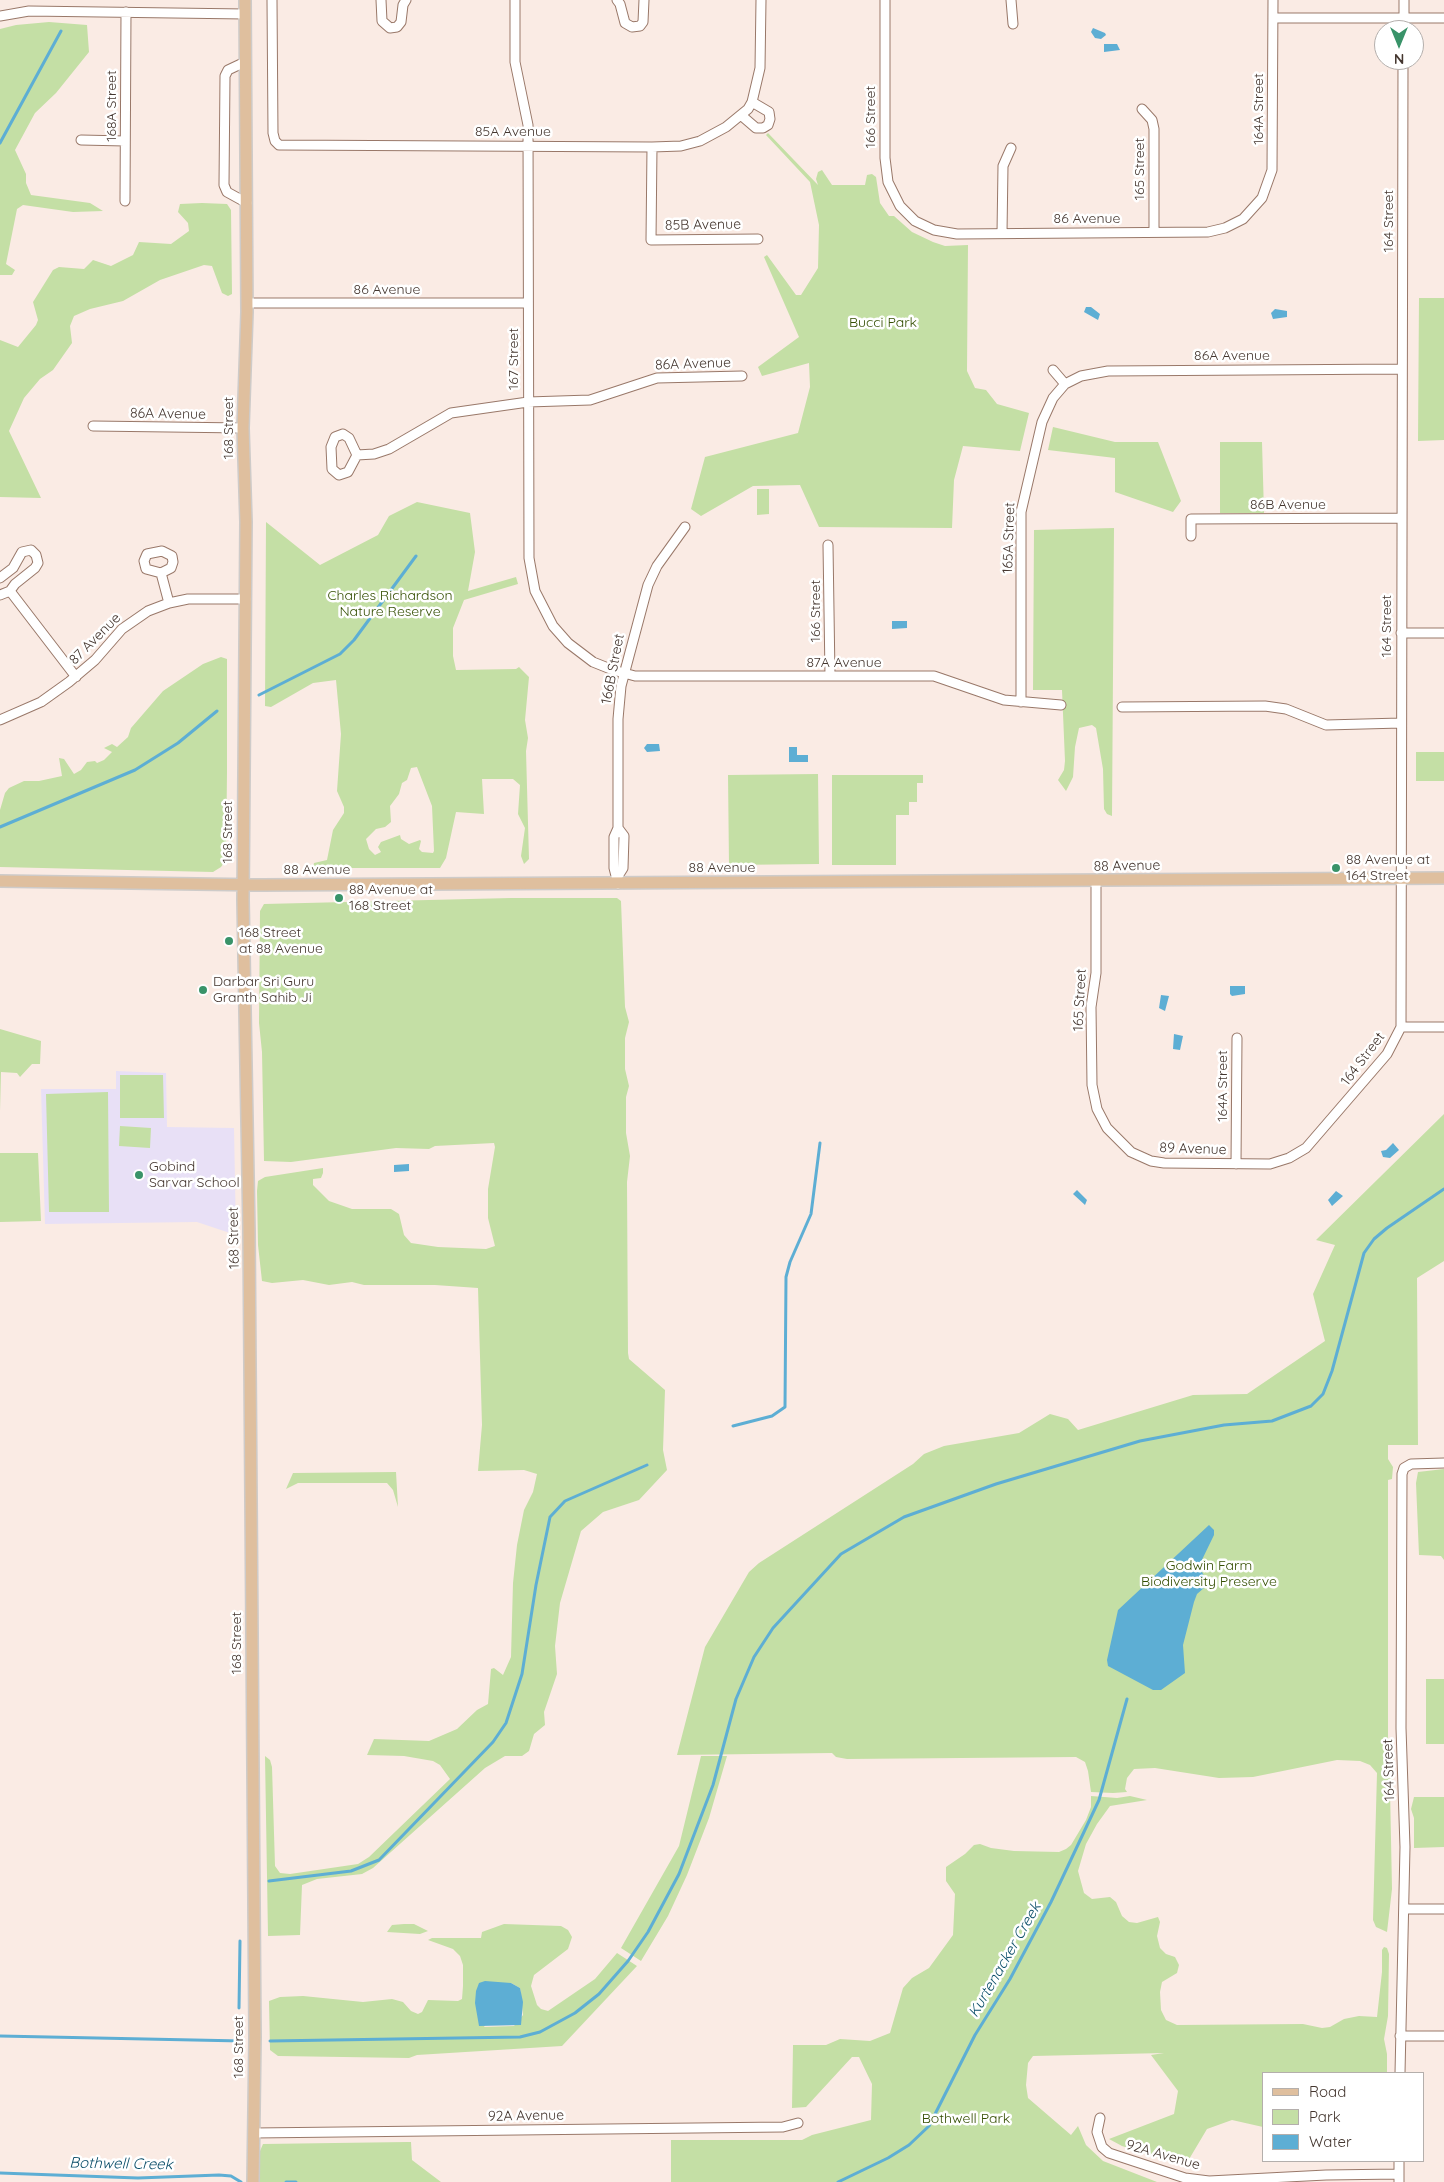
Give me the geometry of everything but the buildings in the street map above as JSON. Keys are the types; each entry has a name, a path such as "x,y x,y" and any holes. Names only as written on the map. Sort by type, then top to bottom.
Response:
{"main road":[{"name":"168 Street","path":"245,0 247,303 243,428 246,522 243,885 249,1241 253,2182"},
{"name":"88 Avenue","path":"0,881 243,885 617,876 1096,881 1444,878"}],"street":[{"name":"85A Avenue","path":"272,0 273,129 276,143 288,146 652,147 696,143 717,133 742,116"},
{"path":"381,0 382,21 390,28 397,27 401,22 406,0"},
{"name":"167 Street","path":"515,0 515,58 528,116 528,552 535,591 548,620 568,643 593,662 624,673"},
{"path":"618,0 625,23 634,27 640,26 644,20 644,0"},
{"path":"752,102 769,112 770,119 768,125 763,128 756,128 742,116 752,102 760,63 761,0"},
{"name":"166 Street","path":"885,0 886,172 889,185 898,204 919,223"},
{"path":"1011,0 1013,24"},
{"name":"164A Street","path":"1252,212 1265,193 1272,170 1274,0"},
{"path":"1404,0 1404,18"},
{"path":"0,16 29,11 245,14"},
{"name":"168A Street","path":"125,201 126,12"},
{"path":"1273,18 1444,18"},
{"path":"245,62 228,70 224,76 224,185 227,192 247,203"},
{"name":"164 Street","path":"1298,1154 1314,1141 1387,1054 1401,1027 1403,70"},
{"name":"165 Street","path":"1142,108 1152,120 1154,129 1154,232"},
{"path":"82,140 125,141"},
{"name":"85B Avenue","path":"652,147 651,240 758,239"},
{"path":"1002,233 1003,166 1011,148"},
{"name":"86 Avenue","path":"919,223 944,233 1214,231 1238,222 1252,212"},
{"name":"86 Avenue","path":"247,303 528,304"},
{"name":"86A Avenue","path":"1065,384 1081,376 1108,371 1402,369"},
{"path":"1053,370 1065,384"},
{"name":"86A Avenue","path":"357,455 374,454 389,449 451,413 528,402 590,400 657,378 742,376"},
{"name":"165A Street","path":"1021,702 1021,512 1042,422 1053,398 1065,384"},
{"name":"86A Avenue","path":"93,426 243,428"},
{"name":"86B Avenue","path":"1191,536 1191,519 1401,518"},
{"name":"166B Street","path":"617,876 614,837 618,828 618,719 624,673 648,585 662,559 685,527"},
{"name":"166 Street","path":"828,545 830,676"},
{"path":"0,578 13,568 22,552 29,550 35,554 38,560 36,566 14,584 10,591 0,595"},
{"path":"161,573 169,603"},
{"path":"10,591 76,677"},
{"name":"87 Avenue","path":"0,720 41,702 76,677 132,621 148,611 169,603 197,599 246,599"},
{"path":"1401,633 1444,633"},
{"name":"87A Avenue","path":"624,673 654,678 934,676 951,680 992,697 1021,702 1061,704"},
{"path":"1122,707 1265,706 1286,709 1326,725 1401,723"},
{"name":"165 Street","path":"1096,881 1096,973 1091,1008 1092,1085 1101,1119"},
{"path":"1401,1027 1444,1028"},
{"name":"164A Street","path":"1236,1164 1237,1038"},
{"name":"89 Avenue","path":"1101,1119 1115,1138 1131,1152 1152,1161 1177,1164 1270,1164 1298,1154"},
{"name":"164 Street","path":"1400,2072 1404,1909 1402,1470 1406,1466 1416,1463 1444,1463"},
{"path":"1404,1909 1444,1909"},
{"path":"1400,2036 1444,2036"},
{"name":"92A Avenue","path":"1100,2118 1097,2132 1102,2146 1109,2152 1185,2178 1210,2181 1326,2175 1399,2178"},
{"name":"92A Avenue","path":"254,2133 783,2128 798,2123"},
{"path":"1399,2162 1399,2178"}],"shaded area":[{"name":"Gobind Sarvar School","path":"116,1071 166,1073 167,1127 234,1128 236,1235 197,1222 45,1224 41,1089 116,1089"}],"green space":[{"path":"49,22 87,25 89,52 56,93 35,113 15,150 26,174 26,183 31,195 90,203 103,211 73,212 23,205 17,209 6,264 15,270 12,275 0,275 0,29 16,25"},
{"name":"Bucci Park","path":"768,133 818,185 816,179 818,172 822,170 832,185 865,185 867,175 872,174 876,177 880,203 889,216 894,216 912,232 933,242 945,246 968,245 967,371 975,388 986,390 997,404 1029,413 1020,451 963,446 954,480 952,528 819,527 800,485 753,486 701,516 691,509 705,457 798,433 810,387 809,363 762,376 758,367 799,337 764,257 767,255 796,295 801,295 818,268 819,225 810,182 766,135"},
{"path":"180,204 227,204 231,210 232,294 228,296 222,293 212,266 204,265 160,280 123,301 90,309 74,316 70,326 72,343 53,370 40,379 24,398 9,431 41,498 0,497 0,340 18,347 36,325 38,320 33,302 53,270 59,267 84,269 93,260 111,266 133,255 139,242 171,244 189,231 188,223 178,212"},
{"path":"1419,298 1444,298 1444,440 1418,441"},
{"path":"1053,427 1115,442 1158,442 1181,501 1173,512 1115,492 1115,458 1048,450"},
{"path":"1220,442 1262,442 1264,513 1220,513"},
{"path":"757,489 769,489 769,514 757,515"},
{"name":"Charles Richardson Nature Reserve","path":"417,502 470,513 475,552 468,591 516,577 518,584 464,600 453,628 453,656 456,670 516,669 519,667 529,677 525,720 528,738 526,751 529,859 524,864 521,856 525,828 518,814 520,785 513,779 482,779 484,814 456,812 446,858 440,868 313,868 314,863 327,860 333,830 344,813 344,807 337,791 341,734 336,680 313,683 271,707 265,706 266,522 320,565 378,535 389,516","holes":["417,767 432,806 433,853 422,852 419,849 420,840 409,844 401,839 400,835 381,842 378,847 381,852 375,855 369,849 366,839 376,829 385,827 391,822 390,806 399,794 402,783 407,780 411,768"]},
{"path":"1114,528 1112,816 1107,814 1104,809 1103,769 1096,728 1092,725 1079,728 1075,747 1073,777 1066,791 1058,780 1064,770 1065,761 1062,690 1033,690 1034,530"},
{"path":"221,657 227,659 227,772 226,860 221,867 213,872 0,867 0,810 5,793 9,788 24,781 39,781 62,776 59,758 64,759 74,774 81,770 87,762 95,761 97,763 104,760 112,752 104,748 112,744 117,747 128,737 131,728 163,691 203,664"},
{"path":"1416,752 1444,752 1444,781 1416,781"},
{"path":"818,774 819,864 729,865 728,775"},
{"path":"832,775 923,775 923,783 917,783 917,802 909,802 909,815 896,815 896,865 832,865"},
{"path":"511,898 617,898 621,901 625,1007 629,1022 625,1038 625,1069 629,1086 626,1097 626,1133 630,1156 627,1182 628,1353 629,1359 665,1390 663,1450 667,1470 639,1500 603,1512 581,1531 560,1603 555,1646 557,1674 544,1712 545,1725 534,1734 529,1751 522,1756 505,1756 485,1768 373,1868 362,1874 317,1879 302,1885 300,1935 268,1936 265,1756 270,1760 272,1767 275,1866 280,1873 290,1874 358,1864 369,1857 450,1779 440,1765 433,1761 404,1756 367,1755 374,1739 429,1741 457,1729 477,1710 488,1704 491,1669 494,1668 503,1675 511,1657 513,1583 517,1545 524,1510 533,1492 537,1474 524,1470 478,1471 482,1425 478,1288 435,1285 364,1285 352,1282 329,1285 303,1280 272,1283 262,1281 258,1245 258,1181 265,1177 323,1168 321,1178 313,1179 313,1185 329,1201 352,1209 391,1209 399,1214 404,1235 411,1243 438,1247 486,1249 495,1246 488,1218 488,1189 495,1147 494,1143 435,1146 429,1149 396,1148 291,1162 264,1161 262,1052 259,1023 260,911 264,904"},
{"path":"0,1029 41,1041 40,1064 32,1064 20,1077 17,1073 1,1072 0,1111"},
{"path":"120,1075 163,1075 164,1118 120,1118"},
{"path":"108,1092 109,1212 49,1212 46,1094"},
{"name":"Godwin Farm Biodiversity Preserve","path":"1444,1114 1444,1261 1417,1278 1418,1445 1388,1445 1388,1459 1393,1467 1392,1479 1388,1480 1388,1748 1393,1752 1394,1771 1390,1789 1392,1889 1387,1932 1376,1927 1373,1920 1377,1773 1370,1765 1360,1761 1337,1760 1253,1777 1219,1778 1155,1768 1134,1769 1127,1778 1125,1789 1127,1792 1113,1793 1091,1792 1085,1762 1076,1757 847,1759 836,1757 832,1753 677,1755 705,1647 749,1572 759,1563 913,1464 924,1454 944,1446 1019,1433 1050,1414 1068,1419 1078,1430 1193,1395 1247,1394 1325,1341 1313,1294 1335,1245 1316,1240"},
{"path":"120,1126 151,1128 150,1148 119,1146"},
{"path":"0,1153 38,1153 41,1221 0,1222"},
{"path":"1444,1469 1444,1560 1441,1556 1419,1555 1416,1483 1418,1472"},
{"path":"396,1472 398,1507 393,1490 387,1483 298,1483 286,1489 293,1473"},
{"path":"1426,1679 1444,1679 1444,1744 1426,1744"},
{"path":"701,1756 727,1756 709,1818 687,1875 668,1916 641,1961 621,1948 679,1846"},
{"name":"Bothwell Park","path":"1091,1796 1117,1798 1130,1796 1147,1800 1110,1806 1086,1844 1078,1871 1084,1893 1092,1899 1110,1897 1116,1902 1122,1916 1129,1922 1137,1923 1158,1917 1160,1922 1157,1936 1160,1948 1166,1954 1175,1957 1179,1965 1177,1973 1162,1982 1160,1992 1161,2010 1166,2020 1177,2025 1303,2024 1322,2028 1330,2027 1344,2019 1359,2016 1377,2017 1382,1972 1382,1950 1384,1947 1387,1948 1389,1954 1388,2016 1384,2039 1387,2054 1387,2072 1262,2072 1262,2127 1232,2120 1207,2129 1185,2166 1122,2146 1109,2139 1174,2114 1178,2091 1151,2055 1164,2053 1033,2056 1028,2063 1026,2085 1028,2098 1071,2135 1078,2126 1086,2145 1103,2161 1157,2182 671,2182 671,2140 802,2140 812,2135 871,2120 872,2084 859,2057 852,2057 806,2107 792,2108 793,2045 826,2045 840,2039 870,2041 890,2033 903,1988 912,1978 929,1968 953,1935 955,1894 946,1881 946,1867 965,1854 974,1845 980,1844 991,1848 1014,1851 1059,1852 1071,1845 1086,1820 1091,1807"},
{"path":"1414,1797 1444,1797 1444,1847 1414,1848 1414,1818 1411,1809"},
{"path":"414,1924 428,1931 420,1934 387,1932 392,1925"},
{"path":"504,1924 561,1926 568,1930 572,1937 568,1949 534,1975 531,1986 537,2005 541,2009 548,2011 595,1979 617,1953 637,1966 562,2046 417,2055 409,2058 278,2056 270,2050 269,2001 280,1997 303,1996 363,2002 392,1999 403,2002 411,2011 418,2014 422,2012 428,2000 458,2001 462,1999 463,1965 460,1956 453,1949 428,1940 432,1938 481,1938 482,1932","holes":["511,1983 520,1988 523,2015 514,2026 484,2027"]},
{"path":"411,2142 412,2160 441,2182 260,2182 260,2151 263,2144"}],"water":[{"path":"1093,28 1106,35 1101,39 1095,38 1091,32"},
{"path":"1104,44 1117,44 1120,50 1104,52"},
{"path":"1086,307 1091,307 1100,314 1098,320 1084,312"},
{"path":"1275,309 1287,311 1287,317 1273,319 1271,313"},
{"path":"892,621 907,621 907,628 892,629"},
{"path":"647,744 659,744 660,751 647,752 644,748"},
{"path":"789,747 797,747 797,755 808,755 808,762 789,762"},
{"path":"1230,986 1245,986 1245,994 1232,996 1230,994"},
{"path":"1161,995 1169,996 1165,1011 1159,1008"},
{"path":"1174,1034 1183,1036 1180,1050 1173,1049"},
{"path":"1393,1143 1399,1150 1390,1158 1383,1157 1381,1151 1386,1150"},
{"path":"409,1164 409,1171 394,1172 394,1165"},
{"path":"1077,1190 1087,1200 1085,1205 1073,1194"},
{"path":"1336,1191 1343,1196 1332,1206 1328,1200"},
{"path":"1209,1525 1214,1530 1214,1535 1199,1566 1204,1576 1205,1587 1197,1594 1183,1645 1185,1673 1161,1690 1153,1690 1108,1666 1107,1660 1118,1610"},
{"path":"485,1981 511,1983 520,1988 523,2002 521,2025 479,2026 475,2003 476,1991 479,1983"}],"waterway":[{"path":"0,143 61,31"},
{"path":"259,695 340,654 354,640 416,556"},
{"path":"0,827 135,770 178,743 217,711"},
{"path":"733,1426 772,1416 785,1407 786,1277 790,1262 811,1214 820,1143"},
{"path":"270,2041 520,2037 540,2032 575,2013 599,1994 628,1961 648,1932 679,1874 713,1785 736,1699 754,1657 773,1628 841,1554 904,1517 996,1484 1140,1441 1224,1425 1272,1421 1311,1406 1323,1394 1332,1371 1364,1253 1374,1239 1387,1228 1444,1189"},
{"path":"269,1881 351,1871 379,1860 493,1742 506,1723 522,1674 536,1585 550,1517 565,1501 647,1465"},
{"name":"Kurtenacker Creek","path":"838,2182 888,2158 909,2145 929,2126 975,2035 1010,1979 1051,1902 1099,1800 1127,1699"},
{"path":"239,2008 240,1941"},
{"path":"237,2041 238,2026"},
{"path":"0,2036 242,2041"},
{"name":"Bothwell Creek","path":"0,2173 138,2178 219,2175 231,2176 241,2182"},
{"name":"Bothwell Creek","path":"286,2182 296,2182"}],"place":[{"name":"88 Avenue at 164 Street","path":"1336,868"},
{"name":"88 Avenue at 168 Street","path":"339,898"},
{"name":"168 Street at 88 Avenue","path":"229,941"},
{"name":"Darbar Sri Guru Granth Sahib Ji","path":"203,990"},
{"name":"Gobind Sarvar School","path":"139,1175"}]}
